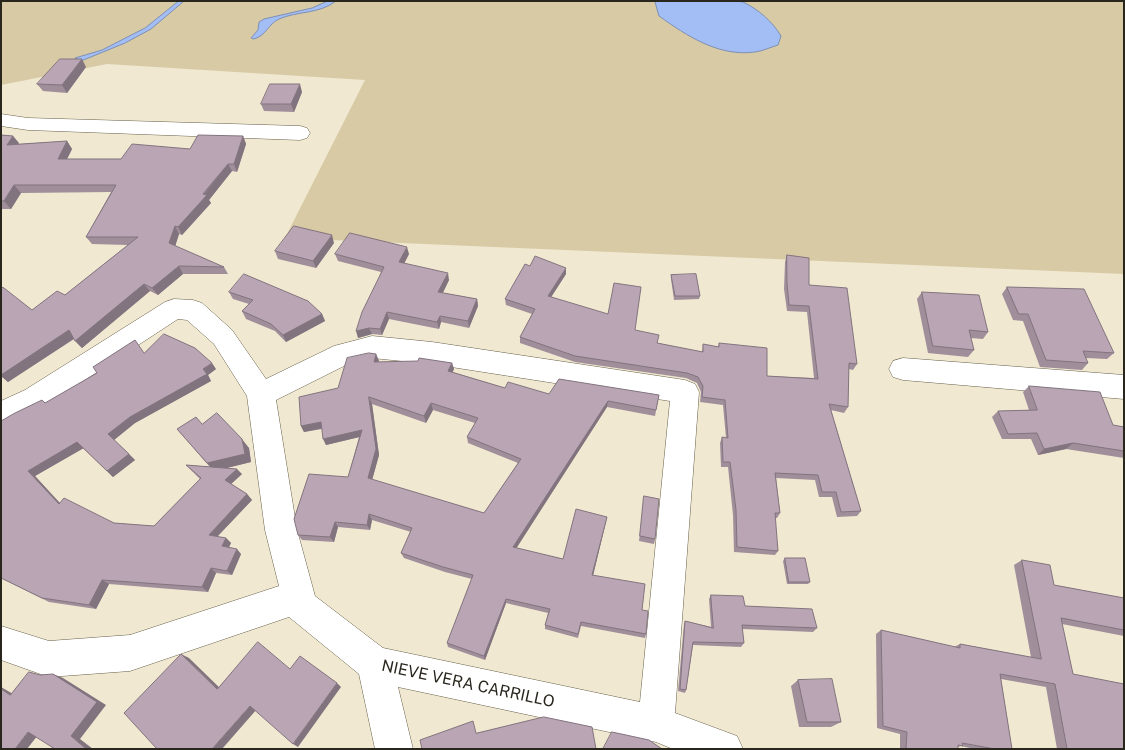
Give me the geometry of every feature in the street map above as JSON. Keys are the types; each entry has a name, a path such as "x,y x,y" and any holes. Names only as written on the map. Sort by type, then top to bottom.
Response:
{"street":[{"path":"1,120 28,124 300,132"},
{"name":"NIEVE VERA CARRILLO","path":"1,414 34,398 174,309 193,310 223,336 261,394 281,530 301,606 375,664 656,724 724,749"},
{"path":"261,394 344,354 372,347 432,352 685,392 656,724"},
{"path":"903,369 1124,387"},
{"path":"1,643 48,659 130,653 298,597"},
{"path":"375,664 394,749"}],"shaded area":[{"path":"1,1 1124,1 1124,274 285,238 365,80 107,64 1,85"}],"water":[{"path":"179,1 184,1 151,29 125,43 81,61 75,58 102,50 145,28"},
{"path":"328,1 336,1 323,8 279,19 262,35 254,39 251,38 258,30 259,22 264,19 312,8"},
{"path":"655,2 743,2 765,16 781,36 778,45 758,51 742,53 716,48 681,31 659,16"}],"building":[{"path":"60,59 82,59 62,85 37,84"},
{"path":"270,84 300,84 291,104 261,104"},
{"path":"1,135 13,136 7,145 67,141 58,159 121,159 132,144 190,149 198,135 243,136 234,164 228,164 203,194 207,195 178,227 175,226 169,243 224,267 179,266 152,288 144,284 75,341 69,330 1,375 1,287 32,310 57,291 65,295 138,237 86,237 116,185 14,185 4,201 1,201"},
{"path":"294,226 332,235 313,261 275,251"},
{"path":"350,233 407,247 399,262 448,273 438,292 477,299 468,321 440,316 437,322 387,312 380,329 369,328 356,331 362,312 384,267 335,254"},
{"path":"787,255 809,258 809,285 847,288 857,364 849,363 848,407 829,404 861,511 841,512 836,492 822,492 818,475 775,473 780,513 775,513 778,551 737,547 736,510 730,462 723,462 722,437 728,438 725,400 702,397 703,386 698,377 687,373 575,356 520,337 535,309 505,299 525,264 530,266 535,256 566,268 548,296 608,314 614,283 641,287 635,330 659,335 657,343 703,352 703,344 719,347 719,343 767,348 767,376 818,379 809,306 789,305"},
{"path":"244,274 308,301 322,314 283,335 271,324 242,311 253,300 229,292"},
{"path":"696,274 700,296 675,296 671,275"},
{"path":"1007,287 1084,289 1114,353 1083,351 1088,363 1046,360 1028,314 1019,314"},
{"path":"922,292 979,295 988,332 969,330 974,350 933,346"},
{"path":"164,334 195,348 212,363 203,369 207,374 130,417 108,434 129,454 107,471 77,442 28,471 59,504 64,498 114,523 154,526 201,478 186,465 237,469 225,480 247,494 209,535 226,538 222,546 237,549 227,571 211,568 202,587 102,580 89,605 42,598 1,578 1,421 42,400 45,403 97,373 93,367 135,340 144,353"},
{"path":"369,353 376,354 374,362 418,361 419,358 452,363 448,371 505,388 508,382 549,394 559,379 659,395 656,410 608,401 513,547 563,559 576,509 607,517 592,575 645,584 642,610 648,611 646,634 581,622 578,634 545,625 550,609 506,599 484,656 447,643 473,575 401,553 412,528 369,514 367,525 335,522 330,537 298,535 294,519 309,474 348,477 362,430 323,439 321,422 301,426 299,397 338,388 347,358","holes":["369,397 424,416 431,403 478,418 467,437 521,459 484,513 368,478 376,449"]},
{"path":"1029,386 1100,392 1113,425 1124,427 1124,451 1073,443 1044,449 1037,433 1008,434 998,411 1037,410"},
{"path":"217,413 242,439 245,454 207,463 177,429 196,417 202,424"},
{"path":"644,496 659,499 655,539 640,536"},
{"path":"785,558 805,558 810,582 789,582"},
{"path":"1022,560 1050,565 1054,585 1124,598 1124,630 1061,618 1073,674 1124,684 1124,749 1067,749 1055,684 1000,674 1012,749 995,749 962,743 963,746 958,745 958,749 906,749 907,732 883,726 881,630 960,648 960,644 1041,659"},
{"path":"711,595 743,596 745,606 812,609 817,628 742,625 744,643 693,642 686,690 680,689 685,621 713,628"},
{"path":"258,642 290,669 300,656 337,683 293,744 250,706 212,749 157,749 124,713 181,654 217,689"},
{"path":"29,672 40,675 53,674 97,702 71,736 86,749 55,749 28,732 15,749 1,749 1,689 10,695"},
{"path":"832,679 841,722 807,722 798,680"},
{"path":"544,717 592,727 596,749 422,749 420,740 473,721 476,733"},
{"path":"612,732 649,740 662,749 603,749"}]}
